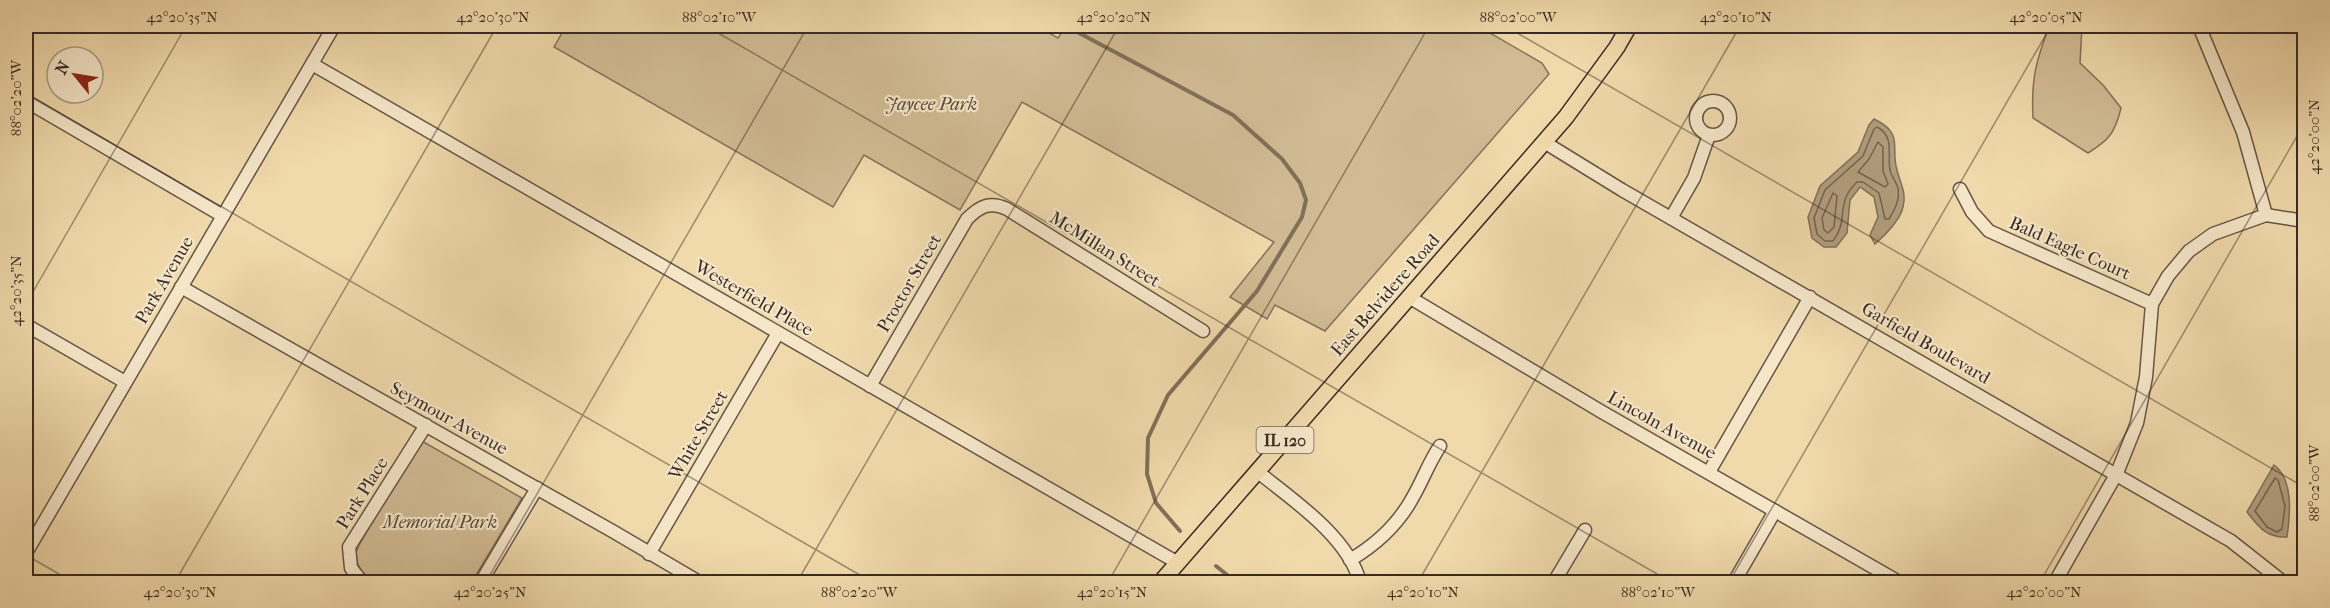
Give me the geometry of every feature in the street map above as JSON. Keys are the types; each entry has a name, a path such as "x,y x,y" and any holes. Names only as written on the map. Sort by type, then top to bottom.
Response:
{"main road":[{"name":"East Belvidere Road","path":"1161,582 1572,109 1617,47 1629,26"}],"street":[{"name":"Park Avenue","path":"26,552 334,26"},
{"path":"2199,26 2243,132 2266,215"},
{"name":"Westerfield Place","path":"312,64 1178,563"},
{"path":"26,101 223,216"},
{"path":"1671,218 1694,178 1709,135"},
{"name":"Garfield Boulevard","path":"1544,142 1671,218 2231,541 2283,582"},
{"name":"Bald Eagle Court","path":"1960,189 1972,212 1989,231 2152,304"},
{"name":"McMillan Street","path":"986,205 996,204 1007,209 1203,331"},
{"name":"Proctor Street","path":"870,386 967,219 986,205"},
{"path":"2055,582 2117,474 2137,423 2146,376 2152,304 2168,276 2189,251 2213,234 2266,215 2304,220"},
{"name":"Seymour Avenue","path":"181,287 699,582"},
{"name":"Lincoln Avenue","path":"1409,297 1602,412 1899,582"},
{"path":"1709,472 1810,297"},
{"path":"26,325 125,382"},
{"name":"White Street","path":"649,554 778,333"},
{"name":"Park Place","path":"362,582 351,568 349,547 426,425"},
{"path":"1350,560 1377,542 1402,516 1440,446"},
{"path":"1258,472 1310,514 1330,534 1350,560 1360,582"},
{"path":"481,582 537,488"},
{"path":"1734,582 1775,511"},
{"path":"1554,582 1585,530"}],"green space":[{"name":"Jaycee Park","path":"566,26 1037,26 1058,38 1066,26 1478,26 1542,63 1549,74 1325,331 1275,305 1267,319 1230,297 1274,242 1022,102 960,210 864,155 833,207 554,47"},
{"path":"2049,26 2082,26 2080,63 2103,85 2121,108 2110,135 2088,153 2033,118 2035,70"},
{"name":"Memorial Park","path":"420,440 522,498 472,582 376,582 362,572 357,562 356,553 359,545"}],"water":[{"path":"1874,119 1890,130 1893,136 1895,162 1904,197 1901,212 1892,227 1875,244 1870,235 1878,217 1874,197 1860,187 1850,200 1847,233 1836,247 1824,247 1812,238 1808,217 1820,186 1858,152 1869,125"},
{"path":"2274,465 2285,479 2288,489 2287,537 2268,533 2259,527 2247,512"}],"waterway":[{"path":"1066,26 1233,115 1282,159 1300,183 1306,200 1302,217 1257,291 1168,395 1148,438 1147,474 1156,503 1180,531"},
{"path":"1216,566 1236,582"}]}
